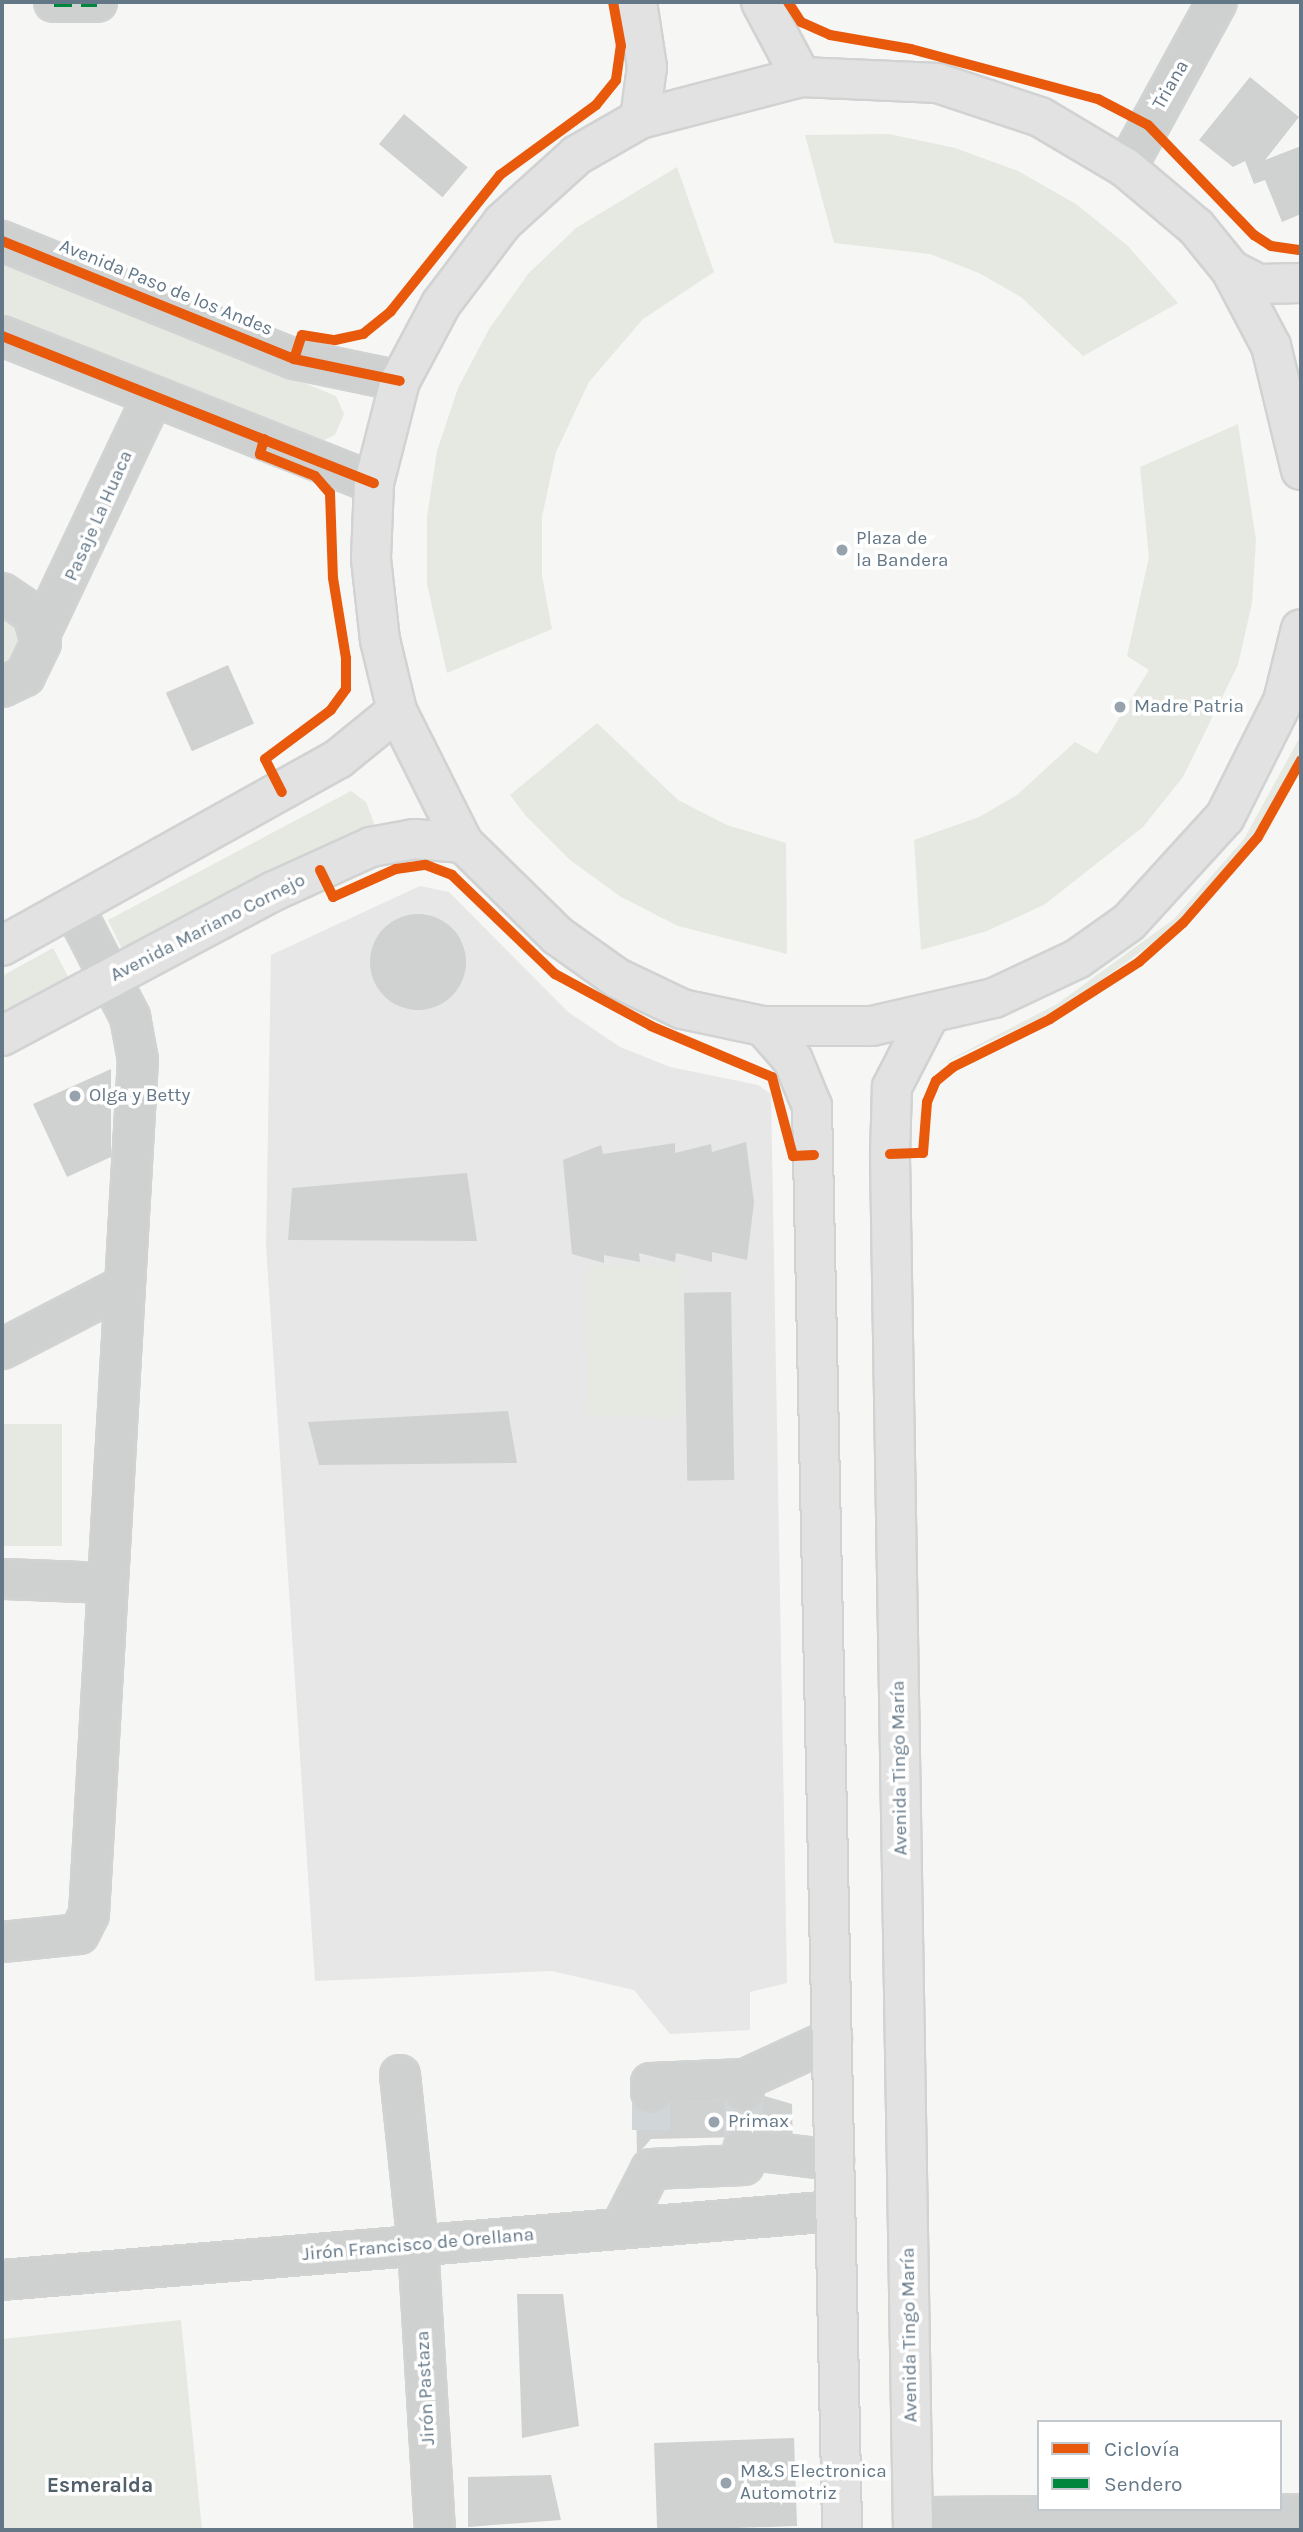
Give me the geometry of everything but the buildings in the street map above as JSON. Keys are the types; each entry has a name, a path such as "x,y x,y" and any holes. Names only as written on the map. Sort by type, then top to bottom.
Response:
{"main road":[{"path":"637,2 647,67 640,120"},
{"path":"761,2 801,77"},
{"path":"1299,446 1271,346 1231,270 1196,227 1126,168 1040,117 938,83 801,77 640,120 577,155 503,222 441,304 400,381 374,483 371,559 380,640 397,711 463,844 558,936 617,978 682,1009 763,1026 872,1026 929,1016 1046,976 1158,895 1205,846 1255,765 1283,701 1301,629"},
{"path":"1231,270 1259,284 1301,283"},
{"path":"2,946 338,759 397,711"},
{"name":"Avenida Mariano Cornejo","path":"2,1037 111,978 371,847 414,839 463,844"},
{"name":"Avenida Tingo María","path":"913,2523 890,1154 892,1087 929,1016"},
{"path":"763,1026 793,1060 812,1106 842,2530"}],"street":[{"path":"54,2 97,2"},
{"name":"Triana","path":"1126,168 1217,2"},
{"name":"Avenida Paso de los Andes","path":"2,241 294,359 400,381"},
{"path":"2,336 152,398 374,483"},
{"name":"Pasaje La Huaca","path":"2,687 25,676 37,662 44,617 152,398"},
{"path":"2,593 44,617"},
{"path":"2,1942 79,1934 89,1914 138,1060 130,1017 74,908"},
{"path":"2,1349 124,1286"},
{"path":"2,1579 108,1583"},
{"path":"651,2092 651,2083 744,2084 832,2039"},
{"name":"Jirón Pastaza","path":"400,2075 418,2245 435,2530"},
{"path":"743,2150 774,2216"},
{"path":"621,2228 651,2154 743,2150 834,2160"},
{"name":"Jirón Francisco de Orellana","path":"2,2280 835,2211"},
{"path":"913,2523 1278,2519"}],"shaded area":[{"path":"889,134 955,148 1018,171 1076,204 1128,246 1178,303 1083,356 1021,297 979,273 930,254 834,243 805,135"},
{"path":"677,167 714,272 643,319 589,382 556,452 542,517 542,576 552,629 447,673 427,584 427,517 437,451 458,388 489,329 528,274 576,228"},
{"path":"2,260 336,396 344,414 335,435 324,440 249,414 2,318"},
{"path":"1238,424 1256,540 1252,603 1238,665 1183,777 1143,827 1044,905 987,931 921,950 914,840 979,817 1017,795 1075,742 1097,754 1149,670 1127,656 1149,557 1140,467"},
{"path":"2,610 29,641 2,672"},
{"path":"597,723 678,800 727,825 786,843 787,954 678,926 621,897 570,860 526,816 510,795"},
{"path":"1301,735 1298,758 1250,841 1166,934 1062,1008 935,1067 1057,1004 1174,919 1244,839"},
{"path":"351,791 366,802 381,842 136,978 108,920"},
{"path":"420,886 449,892 568,1012 620,1047 670,1067 758,1085 771,1094 787,1983 750,1992 750,2030 670,2034 634,1990 552,1971 315,1981 266,1246 271,955"},
{"path":"53,948 80,999 2,1041 2,976"},
{"path":"590,1265 684,1267 681,1418 587,1416"},
{"path":"2,1424 62,1424 62,1546 2,1546"},
{"path":"181,2320 202,2530 2,2530 2,2339"}],"tunnel":[{"path":"743,2137 744,2090"},
{"path":"651,2092 651,2139"}],"marked path":[{"path":"54,2 97,2"}],"cycle path":[{"path":"294,359 302,335 335,340 363,334 391,311 500,175 596,105 616,80 621,46 613,2"},
{"path":"788,2 801,22 830,35 911,49 1098,99 1148,125 1254,235 1271,246 1301,250"},
{"path":"2,241 294,359 400,381"},
{"path":"2,336 374,483"},
{"path":"264,439 260,454 315,476 330,493 333,578 346,658 346,689 331,710 265,759 282,792"},
{"path":"890,1154 923,1153 927,1102 936,1081 953,1067 1050,1019 1139,962 1183,923 1258,837 1301,760"},
{"path":"320,870 333,897 396,869 426,865 452,875 555,974 651,1026 772,1077 793,1156 814,1155"}],"place":[{"name":"Plaza de la Bandera","path":"842,550"},
{"name":"Madre Patria","path":"1120,707"},
{"name":"Olga y Betty","path":"75,1096"},
{"name":"Primax","path":"714,2122"},
{"name":"M&S Electronica Automotriz","path":"726,2483"}],"district":[{"name":"Esmeralda","path":"100,2485"}]}
